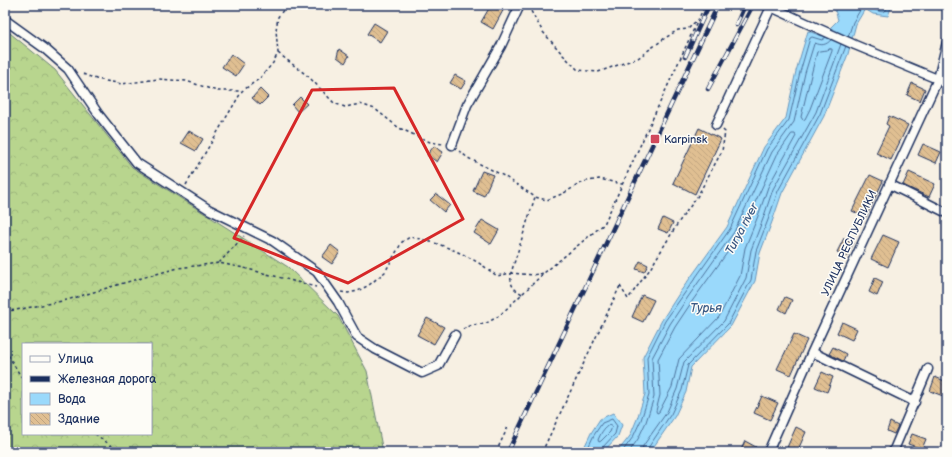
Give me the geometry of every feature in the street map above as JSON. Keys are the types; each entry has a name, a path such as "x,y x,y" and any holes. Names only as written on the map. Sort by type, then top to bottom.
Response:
{"street":[{"path":"452,145 467,106 501,46 520,5"},
{"path":"716,125 771,7 855,45 947,83"},
{"path":"5,19 44,48 68,69 99,115 137,163 210,210 273,241 317,272 338,302 357,337 375,349 422,373 438,366 455,335"},
{"name":"УЛИЦА РЕСПУБЛИКИ","path":"768,452 812,352 938,79 947,42"},
{"path":"889,184 947,213"},
{"path":"812,352 915,402"},
{"path":"893,452 928,369"}],"path":[{"path":"182,192 242,91 259,79 273,63 278,53 276,30 278,17 287,5"},
{"path":"528,5 543,32 578,70 598,72 638,58 671,34 678,30 688,29 698,20"},
{"path":"455,335 461,330 472,325 485,324 499,316 544,273 604,224 704,7 698,5"},
{"path":"278,53 309,77 334,103 345,107 360,104 375,109 399,128 430,142 452,145 468,158 504,176 535,197 547,200 564,193 583,182 599,179 622,184"},
{"path":"82,74 96,79 122,84 158,80 186,81 216,90 242,91"},
{"path":"542,452 620,286 628,299 650,269 678,223 697,197 722,151 725,132 716,125"},
{"path":"522,294 513,288 510,280 535,197"},
{"path":"219,263 250,230"},
{"path":"5,311 67,300 178,268 219,263 244,268 330,291 348,293 358,291 369,285 385,272 402,242 410,236 429,241 463,255 497,276 511,273 544,273"},
{"path":"5,350 22,378"},
{"path":"496,452 508,427"},
{"path":"96,435 120,452"}],"highlighted area":[{"path":"394,88 463,219 348,283 234,238 312,90"}],"green space":[{"path":"5,29 55,70 132,167 288,267 338,316 367,371 383,452 5,452"}],"water":[{"name":"Турья","path":"828,5 892,5 888,16 873,14 865,9 856,24 848,54 824,116 782,193 760,253 755,281 731,326 691,367 686,392 675,416 650,452 606,452 618,451 630,436 645,394 643,357 662,320 680,292 727,227 764,147 786,118 796,71 808,31 822,36 838,20 835,10"},
{"path":"613,413 622,425 618,436 603,452 582,452 600,419"}],"building":[{"path":"491,5 506,5 493,29 481,22"},
{"path":"374,23 387,31 380,42 367,34"},
{"path":"339,49 349,56 345,63 337,57"},
{"path":"231,54 244,64 236,76 222,67"},
{"path":"455,75 466,81 461,89 450,83"},
{"path":"912,83 925,89 920,101 907,95"},
{"path":"260,89 268,97 260,105 252,98"},
{"path":"300,97 307,104 298,112 292,105"},
{"path":"889,116 908,125 891,160 876,153 889,126 886,124"},
{"name":"Karpinsk","path":"699,128 721,139 695,194 673,183"},
{"path":"189,131 203,139 196,151 181,143"},
{"path":"923,144 941,152 936,163 918,155"},
{"path":"434,146 443,152 437,162 427,155"},
{"path":"482,171 493,175 484,196 473,191"},
{"path":"909,172 935,184 929,197 903,185"},
{"path":"870,175 883,181 866,217 852,211"},
{"path":"436,194 450,205 444,212 430,200"},
{"path":"663,218 673,223 668,233 658,229"},
{"path":"482,220 499,230 491,244 474,233"},
{"path":"883,235 899,242 888,267 871,259"},
{"path":"844,238 853,243 847,257 837,252"},
{"path":"331,245 340,252 332,264 322,257"},
{"path":"640,261 648,265 644,272 636,269"},
{"path":"875,278 883,282 877,296 869,292"},
{"path":"642,295 654,300 643,322 632,317"},
{"path":"785,297 792,300 786,313 779,309"},
{"path":"427,318 444,327 434,344 417,335"},
{"path":"842,322 857,329 852,340 837,333"},
{"path":"794,334 807,340 791,375 777,369"},
{"path":"833,347 846,354 843,361 829,354"},
{"path":"822,372 833,377 827,392 815,387"},
{"path":"935,377 947,382 943,396 930,391"},
{"path":"762,396 778,403 770,420 754,413"},
{"path":"890,422 898,426 894,434 887,431"},
{"path":"796,427 806,432 797,452 785,452"},
{"path":"912,434 926,439 922,449 908,444"},
{"path":"745,441 756,447 754,452 740,452"}],"railway":[{"path":"685,57 709,5"},
{"path":"508,452 718,5"},
{"path":"736,25 745,5"},
{"path":"708,89 753,5"}],"place":[{"name":"Karpinsk","path":"655,139"}],"water label":[{"name":"Turya river","path":"742,229"}]}
